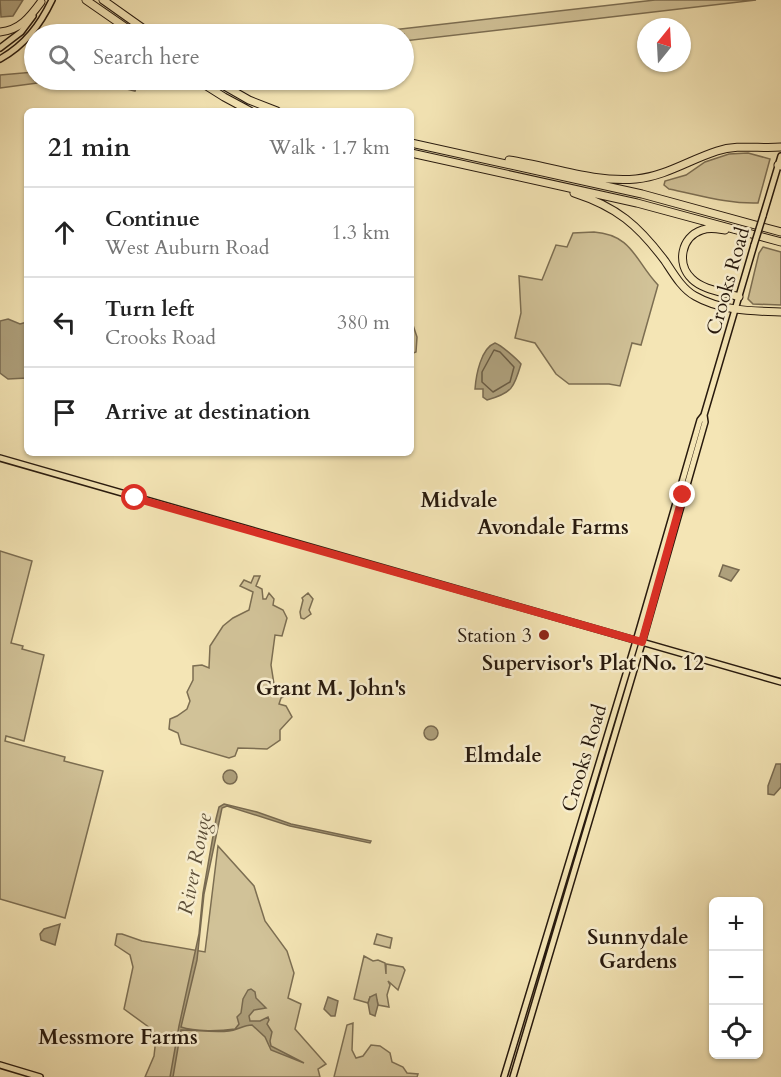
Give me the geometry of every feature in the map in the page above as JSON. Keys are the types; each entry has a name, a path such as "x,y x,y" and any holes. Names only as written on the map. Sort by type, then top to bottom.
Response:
{"highway":[{"path":"86,0 121,24"},
{"path":"103,0 137,24"},
{"path":"0,32 20,26 31,16 41,1"},
{"path":"213,90 244,108"},
{"path":"232,90 269,108"},
{"path":"414,144 642,194 781,230"},
{"path":"439,149 626,180 663,174 725,149 781,147"},
{"path":"414,154 653,207 781,242"},
{"path":"540,182 594,200 618,212 646,236 688,292 703,300 736,310 781,312"},
{"path":"739,297 706,287 692,280 683,265 684,246 696,233 709,228 764,237"}],"main road":[{"path":"37,24 52,0"},
{"path":"27,24 41,1"},
{"path":"0,48 24,28"},
{"path":"0,58 24,40"},
{"name":"Crooks Road","path":"513,1077 586,826 638,658 640,625 672,511 700,420 704,415 781,156"},
{"name":"Crooks Road","path":"504,1077 632,653 646,630 705,422 704,415"},
{"path":"690,451 694,459"},
{"path":"0,458 781,682"},
{"path":"679,487 683,495"},
{"path":"672,511 677,517"},
{"path":"656,569 660,571 661,576"},
{"path":"640,625 646,630"},
{"path":"632,653 638,658"},
{"path":"618,699 618,705 623,705"},
{"path":"610,724 616,729"},
{"path":"580,820 582,825 586,826"},
{"path":"570,856 574,857 576,862"},
{"path":"545,942 546,947 550,948"},
{"path":"532,984 537,992"},
{"path":"0,1065 40,1077"}],"shaded area":[{"path":"655,0 756,0 414,40 414,27"},
{"path":"24,73 24,85 0,88 0,75"},
{"path":"748,153 770,159 758,203 713,199 669,189 664,185 665,181 686,175 705,162 729,154"},
{"path":"573,233 607,234 625,244 658,285 641,345 632,343 620,386 569,384 556,374 535,343 515,338 521,313 519,276 542,280 556,245 567,247"},
{"path":"763,247 781,252 781,305 753,304 748,299 759,253"},
{"path":"414,328 417,337 416,352 414,353"},
{"path":"0,551 32,561 11,643 23,646 22,649 44,655 24,741 6,736 5,741 65,757 64,761 103,771 65,918 0,899"},
{"path":"254,576 260,576 256,586 262,589 263,599 266,599 269,593 274,599 273,605 283,610 287,618 282,636 275,635 271,665 274,684 294,691 281,698 279,704 286,706 292,717 280,730 280,740 267,749 238,748 235,756 229,758 181,744 178,733 169,729 170,719 187,709 190,701 187,692 193,680 193,666 202,665 209,668 210,646 223,626 249,610 253,592 240,586 244,580 251,583"},
{"path":"308,593 313,599 309,610 311,614 304,619 301,618 300,612 302,598"},
{"path":"218,846 254,886 265,921 287,951 294,973 288,998 301,1004 295,1029 326,1064 318,1069 320,1077 145,1077 154,1056 156,1038 150,1028 124,1009 133,967 130,955 115,945 117,934 142,941 205,952"},
{"path":"377,934 392,938 390,948 374,944"},
{"path":"364,956 373,961 378,960 385,963 386,974 386,964 403,967 405,970 398,990 388,981 390,985 387,995 389,1007 378,1005 377,1000 370,997 368,1003 354,999"},
{"path":"353,1023 352,1050 356,1058 363,1056 371,1045 380,1046 390,1053 392,1062 403,1067 407,1073 418,1074 417,1077 334,1077 347,1025"}],"water":[{"path":"0,0 23,0 13,16 1,17"},
{"path":"8,319 20,324 24,323 24,378 8,379 0,373 0,321"},
{"path":"495,343 521,364 511,388 502,395 487,400 483,397 483,389 475,389 483,356 486,350"},
{"path":"723,565 739,570 731,581 719,576"},
{"path":"431,726 436,728 438,733 436,738 431,740 426,738 424,733 426,728"},
{"path":"776,764 781,764 781,787 774,795 768,794 768,786"},
{"path":"230,770 235,772 237,777 235,782 230,784 225,782 223,777 225,772"},
{"path":"224,804 291,824 371,841 370,843 290,826 227,806 222,808 204,894 197,960 181,1027 215,1031 235,1029 239,1024 237,1017 241,1013 243,999 251,989 266,1008 254,1010 249,1016 250,1021 260,1021 268,1017 267,1024 272,1032 271,1046 304,1063 271,1050 265,1037 252,1025 223,1032 181,1030 173,1077 170,1077 199,934 203,893 216,819 219,807"},
{"path":"60,924 55,945 41,940 40,934 44,929"},
{"path":"376,994 378,1005 375,1016 370,1014 368,1003 370,997"},
{"path":"328,997 338,1001 335,1016 331,1016 324,1009"}],"place":[{"name":"Station 3","path":"544,635"}],"district":[{"name":"Midvale","path":"459,500"},
{"name":"Avondale Farms","path":"553,527"},
{"name":"Supervisor's Plat No. 12","path":"593,663"},
{"name":"Grant M. John's","path":"331,688"},
{"name":"Elmdale","path":"503,755"},
{"name":"Sunnydale Gardens","path":"638,949"},
{"name":"Messmore Farms","path":"118,1037"}],"route":[{"path":"135,498 642,642 683,495"}],"water label":[{"name":"River Rouge","path":"195,864"}]}
